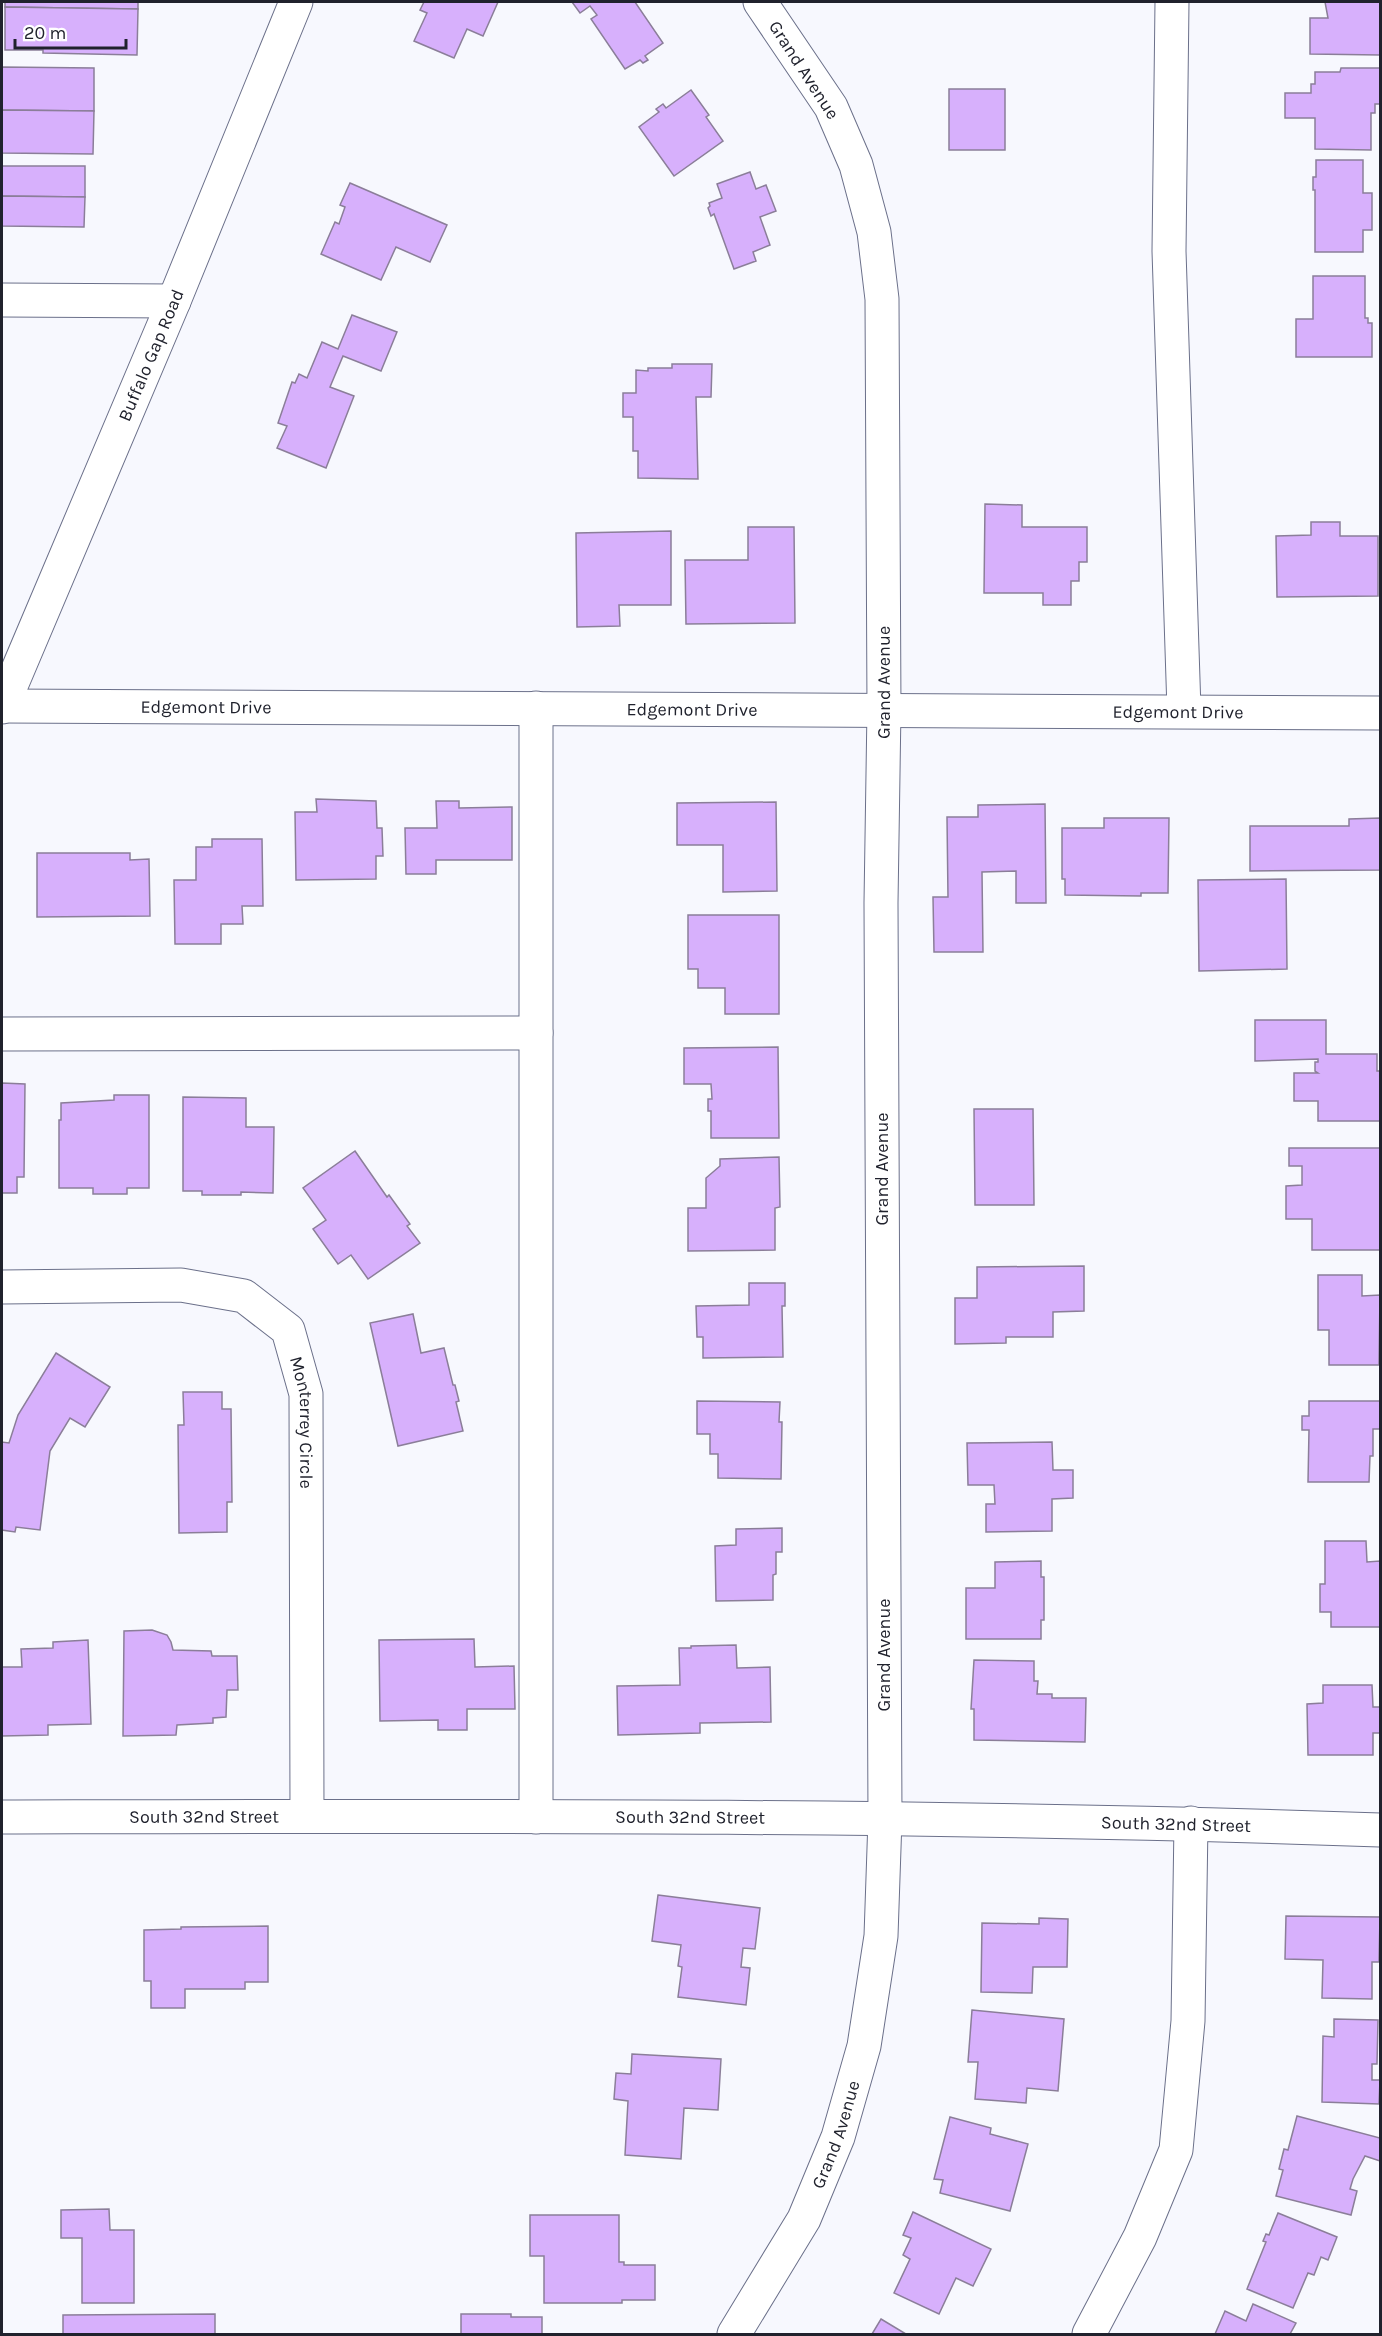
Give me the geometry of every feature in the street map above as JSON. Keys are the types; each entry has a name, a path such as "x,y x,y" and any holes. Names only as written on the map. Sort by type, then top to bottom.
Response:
{"street":[{"name":"Buffalo Gap Road","path":"2,706 174,301 296,2"},
{"name":"Grand Avenue","path":"734,2334 804,2219 838,2137 864,2046 881,1936 885,1819 881,926 884,709 882,299 874,232 856,165 831,107 760,2"},
{"path":"1172,2 1169,251 1184,710"},
{"path":"2,300 174,301"},
{"name":"Edgemont Drive","path":"2,706 1184,710 1380,713"},
{"path":"536,708 536,1817"},
{"path":"2,1034 536,1033"},
{"name":"Monterrey Circle","path":"2,1287 181,1285 244,1296 288,1329 306,1394 307,1816"},
{"name":"South 32nd Street","path":"2,1816 885,1819 1191,1823 1380,1830"},
{"path":"1089,2334 1140,2237 1176,2150 1188,2021 1191,1823"}],"building":[{"path":"5,2 138,2 138,9 5,7"},
{"path":"424,2 498,2 483,36 467,29 454,58 414,41 427,13 420,10"},
{"path":"572,2 635,2 663,43 645,56 648,60 643,63 640,60 625,69 591,19 597,15 590,6 580,13"},
{"path":"1325,2 1380,2 1380,55 1310,54 1310,18 1328,18"},
{"path":"5,7 138,9 137,55 5,50"},
{"path":"2,67 94,68 94,111 2,110"},
{"path":"1341,68 1380,68 1380,104 1375,104 1375,113 1371,113 1371,150 1315,149 1315,118 1285,118 1285,93 1311,93 1311,84 1315,84 1315,72 1340,72"},
{"path":"949,89 1005,89 1005,150 949,150"},
{"path":"691,90 709,115 706,117 723,141 674,176 639,127 659,112 656,109 663,104 666,108"},
{"path":"2,110 94,111 93,154 2,153"},
{"path":"1316,160 1363,160 1363,193 1372,193 1372,230 1363,230 1363,252 1315,252 1313,177 1316,177"},
{"path":"2,166 85,166 85,197 2,196"},
{"path":"750,172 756,189 766,185 776,211 760,217 770,245 753,252 756,261 734,269 714,214 711,216 708,208 709,203 722,198 717,184"},
{"path":"350,183 447,225 430,262 396,247 381,280 321,254 335,222 339,224 345,207 340,205"},
{"path":"2,196 85,197 84,227 2,226"},
{"path":"1313,276 1365,276 1365,318 1368,318 1368,323 1372,323 1372,357 1296,357 1296,319 1313,319"},
{"path":"352,315 397,332 381,371 343,356 330,387 354,396 326,468 277,448 287,426 278,423 292,382 295,383 299,374 307,378 322,342 338,349"},
{"path":"672,364 712,364 711,397 696,397 698,479 638,478 638,451 633,451 633,417 623,417 623,393 636,393 636,370 672,368"},
{"path":"985,504 1022,505 1022,527 1087,527 1087,562 1079,562 1079,581 1071,581 1071,605 1043,605 1043,593 984,593"},
{"path":"1311,522 1340,522 1340,536 1378,536 1378,596 1277,597 1276,536 1311,535"},
{"path":"748,527 794,527 795,623 686,624 685,560 748,560"},
{"path":"671,531 671,605 619,605 620,626 577,627 576,533"},
{"path":"316,799 376,801 377,828 382,828 383,856 376,856 376,879 296,880 295,812 317,812"},
{"path":"436,801 459,801 459,808 512,807 512,860 436,860 436,874 406,874 405,828 437,828"},
{"path":"776,802 777,891 723,892 723,845 677,845 677,803"},
{"path":"1045,804 1046,903 1016,903 1016,871 982,872 983,952 934,952 933,897 948,897 947,817 978,817 978,805"},
{"path":"1104,818 1169,818 1168,893 1141,893 1141,896 1065,895 1065,879 1062,879 1062,828 1104,828"},
{"path":"1380,818 1380,870 1250,871 1250,826 1349,826 1349,819"},
{"path":"212,839 262,839 263,906 242,906 243,924 221,924 221,944 175,944 174,880 196,880 196,847 212,847"},
{"path":"37,853 130,853 130,860 149,859 150,916 37,917"},
{"path":"1286,879 1287,969 1199,971 1198,880"},
{"path":"688,915 779,915 779,1014 725,1014 725,988 698,988 698,969 688,969"},
{"path":"1255,1020 1326,1020 1326,1054 1377,1054 1377,1071 1380,1071 1380,1121 1318,1121 1318,1101 1294,1101 1294,1073 1318,1073 1315,1071 1315,1062 1318,1062 1318,1059 1255,1061"},
{"path":"778,1047 779,1138 711,1138 711,1111 708,1111 708,1099 712,1099 711,1084 684,1084 684,1048"},
{"path":"2,1083 25,1084 24,1177 17,1177 17,1193 2,1193"},
{"path":"114,1095 149,1095 149,1188 127,1188 127,1194 93,1194 93,1188 59,1188 61,1103 114,1100"},
{"path":"183,1097 246,1098 246,1127 274,1127 273,1193 241,1192 241,1195 202,1195 202,1191 183,1191"},
{"path":"974,1109 1033,1109 1034,1205 975,1205"},
{"path":"1289,1148 1380,1148 1380,1250 1312,1250 1312,1219 1286,1219 1286,1186 1302,1185 1302,1166 1289,1166"},
{"path":"355,1151 387,1197 389,1195 410,1224 407,1226 420,1243 368,1279 351,1255 338,1264 313,1229 326,1220 303,1188"},
{"path":"779,1157 780,1207 775,1208 775,1250 688,1251 688,1208 706,1208 706,1178 720,1166 720,1159"},
{"path":"1084,1266 1084,1311 1053,1312 1053,1337 1006,1337 1006,1343 955,1344 955,1298 977,1298 977,1267"},
{"path":"1318,1275 1362,1275 1362,1296 1380,1295 1379,1365 1329,1365 1329,1330 1318,1330"},
{"path":"749,1283 785,1283 785,1306 782,1306 783,1357 703,1358 703,1337 697,1337 696,1306 749,1305"},
{"path":"413,1314 421,1353 444,1348 459,1401 456,1402 463,1431 398,1446 370,1323"},
{"path":"56,1353 110,1387 85,1427 70,1418 50,1451 40,1530 16,1527 15,1532 2,1530 2,1442 9,1443 18,1415"},
{"path":"183,1392 222,1392 222,1409 231,1409 232,1502 227,1502 227,1532 179,1533 178,1425 184,1425"},
{"path":"697,1401 780,1402 781,1479 718,1478 718,1454 710,1454 710,1434 697,1434"},
{"path":"1309,1401 1380,1401 1380,1429 1373,1429 1373,1456 1370,1456 1369,1482 1308,1482 1309,1430 1302,1430 1302,1416 1309,1416"},
{"path":"1052,1442 1053,1470 1073,1470 1073,1498 1052,1499 1052,1531 986,1532 986,1504 995,1504 994,1485 968,1485 967,1443"},
{"path":"782,1528 782,1552 776,1552 776,1574 773,1575 773,1600 716,1601 715,1546 736,1545 736,1529"},
{"path":"1325,1541 1366,1541 1367,1562 1380,1561 1380,1627 1331,1627 1331,1612 1320,1612 1320,1584 1325,1584"},
{"path":"1041,1561 1041,1577 1044,1577 1044,1620 1041,1620 1041,1639 966,1639 966,1588 995,1588 995,1562"},
{"path":"152,1630 167,1635 173,1650 211,1651 212,1656 237,1656 238,1690 227,1690 226,1717 213,1718 213,1723 177,1725 176,1735 123,1736 124,1631"},
{"path":"474,1639 475,1667 514,1666 515,1709 467,1709 467,1730 438,1730 438,1720 380,1721 379,1640"},
{"path":"88,1640 91,1724 48,1725 48,1735 2,1736 2,1667 22,1667 21,1649 53,1648 53,1642"},
{"path":"736,1645 737,1668 770,1667 771,1722 700,1723 700,1733 618,1735 617,1686 680,1685 679,1648"},
{"path":"974,1660 1034,1661 1034,1681 1038,1681 1037,1694 1052,1694 1052,1698 1086,1698 1085,1742 974,1740 974,1709 971,1709"},
{"path":"1323,1685 1372,1685 1373,1707 1380,1707 1380,1733 1373,1733 1373,1755 1308,1755 1307,1704 1323,1703"},
{"path":"658,1895 760,1908 755,1949 743,1948 741,1967 750,1968 746,2005 678,1997 682,1967 678,1966 681,1945 652,1941"},
{"path":"1286,1916 1380,1917 1379,1962 1372,1962 1372,1999 1322,1998 1323,1960 1285,1959"},
{"path":"1039,1918 1068,1919 1067,1967 1033,1967 1032,1993 981,1992 982,1923 1039,1924"},
{"path":"268,1926 268,1982 245,1982 245,1989 185,1989 185,2008 151,2008 151,1981 144,1981 144,1930 181,1929 181,1927"},
{"path":"972,2010 1064,2019 1058,2091 1027,2088 1026,2103 975,2099 978,2062 968,2062"},
{"path":"1334,2019 1378,2020 1377,2064 1372,2064 1372,2080 1380,2080 1379,2104 1322,2102 1323,2036 1334,2037"},
{"path":"632,2054 721,2059 718,2110 684,2108 681,2159 625,2155 628,2101 614,2099 616,2073 631,2074"},
{"path":"1297,2116 1380,2138 1380,2161 1365,2156 1353,2179 1350,2189 1357,2191 1351,2215 1276,2196 1283,2170 1279,2169 1284,2149 1288,2150"},
{"path":"950,2117 991,2128 990,2134 1028,2144 1010,2211 940,2193 943,2180 934,2179"},
{"path":"109,2209 110,2230 134,2230 134,2303 82,2303 82,2238 61,2238 61,2210"},
{"path":"913,2212 991,2249 973,2286 956,2278 939,2314 894,2293 910,2259 903,2255 911,2238 903,2235"},
{"path":"1278,2213 1337,2237 1328,2260 1321,2257 1314,2275 1308,2273 1293,2308 1247,2289 1266,2242 1263,2241 1266,2234 1269,2235"},
{"path":"530,2215 619,2215 619,2262 624,2262 624,2265 655,2265 655,2300 622,2300 622,2303 544,2303 544,2256 530,2256"},
{"path":"1253,2304 1296,2323 1290,2334 1215,2334 1225,2311 1246,2321"},
{"path":"215,2314 215,2334 63,2334 63,2315"},
{"path":"461,2314 511,2314 511,2317 542,2317 542,2334 461,2334"},
{"path":"881,2319 906,2334 872,2334"}]}
